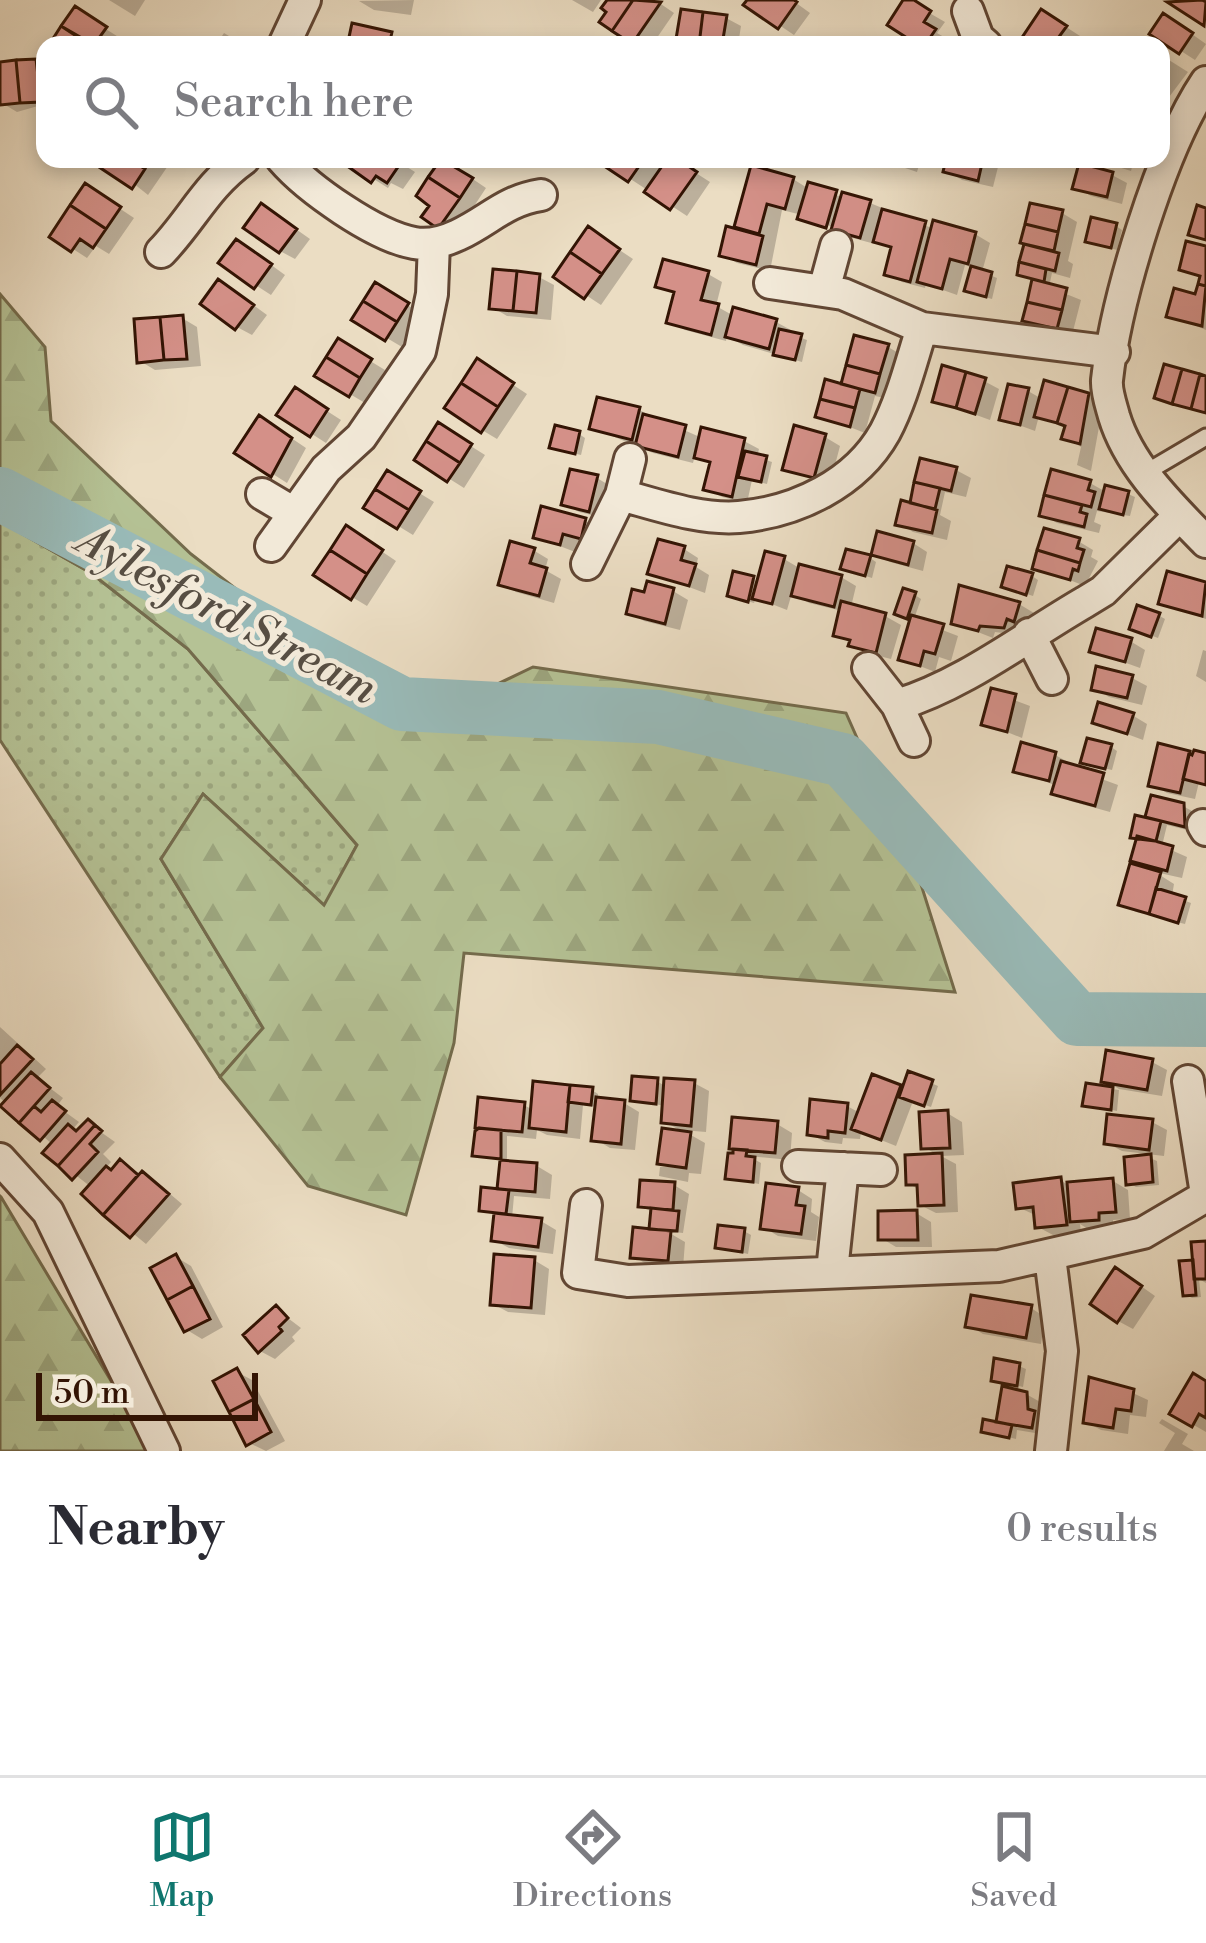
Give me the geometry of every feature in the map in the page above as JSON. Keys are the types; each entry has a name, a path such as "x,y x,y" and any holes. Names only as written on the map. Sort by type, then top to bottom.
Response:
{"street":[{"path":"288,36 305,0"},
{"path":"968,11 978,36"},
{"path":"1170,130 1206,82"},
{"path":"161,252 204,194 234,168"},
{"path":"292,168 311,186 386,234 418,245 462,233 492,211 520,198 541,195"},
{"path":"1158,168 1124,288 1106,384 1115,421 1145,473 1206,542"},
{"path":"271,546 326,469 361,437 420,351 432,294 434,243"},
{"path":"824,290 836,245"},
{"path":"770,283 843,294 922,328 1114,352"},
{"path":"621,496 737,518 804,502 824,491 864,460 884,434 922,328"},
{"path":"587,564 621,496 630,459"},
{"path":"262,494 294,513"},
{"path":"896,705 947,686 1103,590 1180,515"},
{"path":"1029,634 1052,679"},
{"path":"868,668 896,705 914,741"},
{"path":"586,1205 578,1273 628,1281 999,1266 1143,1233 1206,1195 1195,1098"},
{"path":"0,1159 48,1212 164,1451"},
{"path":"798,1166 881,1170"},
{"path":"832,1271 843,1168"},
{"path":"1049,1257 1062,1351 1056,1450"}],"lane":[{"path":"1145,473 1206,436"}],"green space":[{"path":"0,294 45,347 51,421 191,554 412,725 533,667 846,713 919,878 955,992 464,953 454,1043 406,1215 308,1186 220,1077 263,1028 161,859 203,794 324,905 357,845 188,649 91,573 0,521"},
{"path":"0,521 91,573 188,649 357,845 325,906 203,794 161,859 263,1028 220,1077 0,740"},
{"path":"1,1197 153,1451 0,1451"}],"building":[{"path":"607,0 633,0 612,31 599,22"},
{"path":"633,0 661,2 638,36 612,31"},
{"path":"747,0 797,2 778,29 743,5"},
{"path":"903,0 914,0 931,11 924,22 936,29 931,36 904,36 887,25"},
{"path":"1167,2 1206,2 1204,26"},
{"path":"75,6 107,27 100,36 78,36 61,26"},
{"path":"681,9 703,12 700,36 676,36"},
{"path":"1041,9 1067,26 1060,36 1023,36"},
{"path":"703,12 727,15 724,36 700,36"},
{"path":"1163,13 1193,33 1179,54 1170,48 1170,36 1149,34"},
{"path":"352,23 392,32 391,36 349,36"},
{"path":"61,26 76,36 55,36"},
{"path":"36,59 36,102 20,103 16,60"},
{"path":"16,60 20,103 0,105 0,62"},
{"path":"100,168 145,169 132,189"},
{"path":"350,168 397,168 387,183 376,176 371,183"},
{"path":"434,168 456,168 473,178 460,198 428,177"},
{"path":"607,168 638,168 628,182"},
{"path":"661,168 697,172 670,210 644,192"},
{"path":"750,168 794,177 785,209 767,204 759,234 734,227"},
{"path":"944,168 981,168 978,181 943,172"},
{"path":"1078,168 1113,172 1107,197 1072,189"},
{"path":"428,177 460,198 438,229 421,217 429,206 416,196"},
{"path":"808,182 837,190 826,228 797,219"},
{"path":"85,183 121,207 106,229 70,205"},
{"path":"842,192 871,200 860,238 831,230"},
{"path":"261,203 297,229 279,253 243,228"},
{"path":"1030,203 1063,210 1058,232 1025,224"},
{"path":"70,205 106,229 93,248 80,239 71,252 49,237"},
{"path":"1197,205 1206,208 1206,240 1188,235"},
{"path":"882,209 926,221 910,282 884,275 891,247 873,242"},
{"path":"1091,217 1117,223 1111,248 1085,242"},
{"path":"933,220 976,232 968,264 950,259 942,289 917,282"},
{"path":"1025,224 1058,232 1054,251 1020,243"},
{"path":"588,226 620,249 602,274 570,252"},
{"path":"726,226 763,236 756,265 719,256"},
{"path":"236,239 272,264 254,289 218,263"},
{"path":"1186,241 1206,246 1206,286 1198,284 1200,276 1179,270"},
{"path":"1024,244 1059,253 1055,271 1019,262"},
{"path":"570,252 602,274 584,299 553,277"},
{"path":"663,259 709,271 701,300 719,304 711,335 666,323 674,292 655,287"},
{"path":"1019,262 1046,269 1044,282 1017,275"},
{"path":"971,266 992,272 986,297 964,291"},
{"path":"493,269 517,271 513,311 489,309"},
{"path":"517,271 540,274 536,313 513,311"},
{"path":"218,279 254,305 235,330 200,304"},
{"path":"1032,279 1067,288 1062,310 1027,302"},
{"path":"375,282 409,303 397,322 363,301"},
{"path":"1198,284 1206,286 1202,326 1166,317 1174,288 1195,294"},
{"path":"363,301 397,322 385,341 351,320"},
{"path":"1027,302 1062,310 1057,329 1022,321"},
{"path":"733,307 777,319 769,349 725,337"},
{"path":"183,315 187,359 164,360 160,317"},
{"path":"160,317 164,360 137,363 134,319"},
{"path":"779,329 802,334 795,360 773,355"},
{"path":"854,335 889,344 880,374 846,365"},
{"path":"338,338 372,359 360,378 326,357"},
{"path":"326,357 360,378 349,397 314,376"},
{"path":"477,358 514,383 498,407 461,383"},
{"path":"1164,364 1182,369 1172,404 1154,398"},
{"path":"846,365 880,374 875,393 841,384"},
{"path":"942,365 966,372 956,408 932,402"},
{"path":"1182,369 1200,374 1191,409 1172,404"},
{"path":"966,372 986,378 975,414 956,408"},
{"path":"1200,374 1206,376 1206,413 1191,409"},
{"path":"825,379 860,389 855,408 820,399"},
{"path":"1044,380 1068,387 1057,423 1034,417"},
{"path":"461,383 498,407 481,433 444,408"},
{"path":"1008,384 1029,388 1020,425 999,420"},
{"path":"295,387 328,409 310,437 276,415"},
{"path":"1068,387 1089,393 1080,444 1061,439 1065,426 1057,423"},
{"path":"597,397 640,407 632,440 589,429"},
{"path":"820,399 855,408 850,427 815,417"},
{"path":"643,414 686,425 678,457 635,446"},
{"path":"259,415 292,438 271,477 234,453"},
{"path":"438,422 472,444 460,463 426,441"},
{"path":"555,425 580,431 575,454 549,448"},
{"path":"794,425 826,434 814,478 782,470"},
{"path":"701,427 745,438 732,497 703,490 710,462 694,458"},
{"path":"426,441 460,463 447,482 414,460"},
{"path":"745,451 767,456 761,482 738,477"},
{"path":"920,458 957,467 951,491 914,482"},
{"path":"570,469 598,475 589,512 561,505"},
{"path":"1051,469 1091,480 1088,490 1095,492 1091,507 1044,495"},
{"path":"387,470 421,491 409,510 375,489"},
{"path":"914,482 940,488 935,509 910,503"},
{"path":"1105,485 1129,491 1123,515 1099,509"},
{"path":"375,489 409,510 397,529 363,508"},
{"path":"1044,495 1082,505 1080,512 1087,514 1084,527 1039,516"},
{"path":"901,500 937,510 932,533 895,525"},
{"path":"541,506 586,518 581,539 563,534 560,545 533,538"},
{"path":"346,525 383,550 367,574 330,550"},
{"path":"1044,528 1080,538 1077,548 1084,550 1080,563 1037,550"},
{"path":"877,531 914,541 908,565 871,555"},
{"path":"658,539 685,546 681,560 696,564 689,586 647,574"},
{"path":"510,541 535,548 530,563 547,568 539,596 498,585"},
{"path":"846,549 871,555 865,576 840,569"},
{"path":"330,550 367,574 351,600 313,575"},
{"path":"1037,550 1080,563 1078,571 1073,569 1070,580 1032,569"},
{"path":"765,551 785,556 772,604 752,599"},
{"path":"799,564 842,575 834,607 791,596"},
{"path":"1007,566 1033,573 1026,595 1001,587"},
{"path":"733,571 754,576 748,602 727,596"},
{"path":"1167,571 1206,582 1202,616 1158,604"},
{"path":"647,581 674,588 665,624 626,614 632,589 644,592"},
{"path":"959,585 1020,602 1014,622 1007,619 1004,628 980,626 978,631 951,624"},
{"path":"903,588 916,592 907,619 894,614"},
{"path":"841,601 886,613 876,653 848,646 850,640 833,636"},
{"path":"1137,605 1160,613 1151,637 1129,629"},
{"path":"911,615 944,624 935,654 924,651 920,666 898,660"},
{"path":"1096,628 1132,638 1125,662 1089,652"},
{"path":"1096,666 1133,675 1127,698 1091,690"},
{"path":"991,688 1016,694 1007,732 981,725"},
{"path":"1098,702 1134,713 1127,734 1092,723"},
{"path":"1087,738 1112,744 1105,769 1080,763"},
{"path":"1021,742 1056,752 1049,781 1013,772"},
{"path":"1158,743 1190,751 1180,793 1148,786"},
{"path":"1189,753 1206,753 1206,785 1183,779"},
{"path":"1061,761 1104,773 1095,806 1051,794"},
{"path":"1151,795 1184,803 1185,827 1145,817"},
{"path":"1135,815 1161,821 1156,841 1130,838"},
{"path":"1137,836 1173,846 1167,871 1130,861"},
{"path":"1130,863 1161,872 1149,914 1118,905"},
{"path":"1156,888 1186,897 1178,923 1149,914"},
{"path":"17,1045 33,1059 0,1095 0,1064"},
{"path":"1106,1050 1153,1059 1147,1090 1101,1082"},
{"path":"908,1071 933,1080 924,1106 899,1097"},
{"path":"31,1072 50,1088 19,1123 0,1106"},
{"path":"872,1074 901,1085 881,1140 851,1129"},
{"path":"632,1076 658,1078 656,1104 630,1101"},
{"path":"664,1078 695,1080 691,1126 661,1123"},
{"path":"533,1081 570,1085 566,1132 529,1128"},
{"path":"1086,1083 1113,1087 1111,1110 1082,1106"},
{"path":"570,1085 593,1087 591,1105 568,1102"},
{"path":"478,1097 525,1102 522,1132 475,1128"},
{"path":"596,1097 625,1100 621,1144 591,1141"},
{"path":"810,1099 848,1103 845,1133 828,1131 828,1138 807,1135"},
{"path":"52,1100 66,1111 40,1141 19,1123 34,1106 41,1112"},
{"path":"948,1110 950,1148 921,1149 919,1112"},
{"path":"1107,1114 1153,1119 1149,1150 1104,1144"},
{"path":"732,1117 778,1121 775,1153 729,1149"},
{"path":"88,1119 95,1125 58,1166 42,1153 68,1124 76,1131"},
{"path":"95,1125 102,1131 90,1144 98,1152 72,1180 58,1166"},
{"path":"479,1128 501,1130 501,1159 472,1156"},
{"path":"662,1128 691,1132 686,1168 657,1164"},
{"path":"747,1150 746,1156 755,1157 753,1182 725,1179 728,1153"},
{"path":"942,1153 944,1205 918,1206 917,1185 906,1185 905,1155"},
{"path":"1151,1154 1153,1182 1126,1185 1124,1157"},
{"path":"120,1159 138,1175 103,1215 81,1194 106,1166 111,1170"},
{"path":"500,1160 537,1163 535,1192 497,1189"},
{"path":"142,1171 169,1194 130,1238 103,1215"},
{"path":"1061,1177 1067,1225 1035,1228 1033,1207 1016,1209 1013,1183"},
{"path":"1113,1178 1116,1212 1099,1213 1099,1220 1070,1222 1067,1182"},
{"path":"640,1180 675,1182 673,1210 638,1207"},
{"path":"766,1183 799,1187 796,1205 805,1206 801,1234 760,1229"},
{"path":"481,1187 509,1190 506,1214 479,1211"},
{"path":"651,1208 679,1211 677,1231 649,1229"},
{"path":"917,1210 918,1240 878,1240 878,1211"},
{"path":"494,1213 542,1218 538,1247 491,1241"},
{"path":"718,1225 745,1228 742,1252 715,1248"},
{"path":"633,1227 671,1231 668,1261 630,1258"},
{"path":"1206,1241 1206,1279 1194,1279 1191,1242"},
{"path":"176,1254 193,1286 167,1300 150,1268"},
{"path":"494,1254 535,1257 531,1308 490,1305"},
{"path":"1193,1260 1196,1295 1183,1296 1179,1261"},
{"path":"1115,1267 1142,1286 1117,1323 1090,1304"},
{"path":"193,1286 210,1319 184,1332 167,1300"},
{"path":"971,1295 1032,1305 1026,1338 965,1327"},
{"path":"276,1305 288,1318 279,1327 282,1331 258,1353 243,1335"},
{"path":"994,1358 1020,1363 1017,1386 991,1381"},
{"path":"237,1368 254,1399 229,1412 213,1381"},
{"path":"1193,1373 1206,1381 1206,1418 1199,1414 1192,1427 1169,1414"},
{"path":"1089,1377 1134,1389 1131,1411 1116,1409 1113,1428 1083,1423"},
{"path":"1002,1386 1027,1392 1028,1409 1035,1411 1032,1428 996,1422"},
{"path":"254,1399 271,1432 246,1446 229,1412"},
{"path":"983,1419 1012,1425 1009,1438 981,1432"}],"waterway":[{"name":"Aylesford Stream","path":"0,494 402,704 658,717 843,760 1077,1019 1206,1020"}]}
